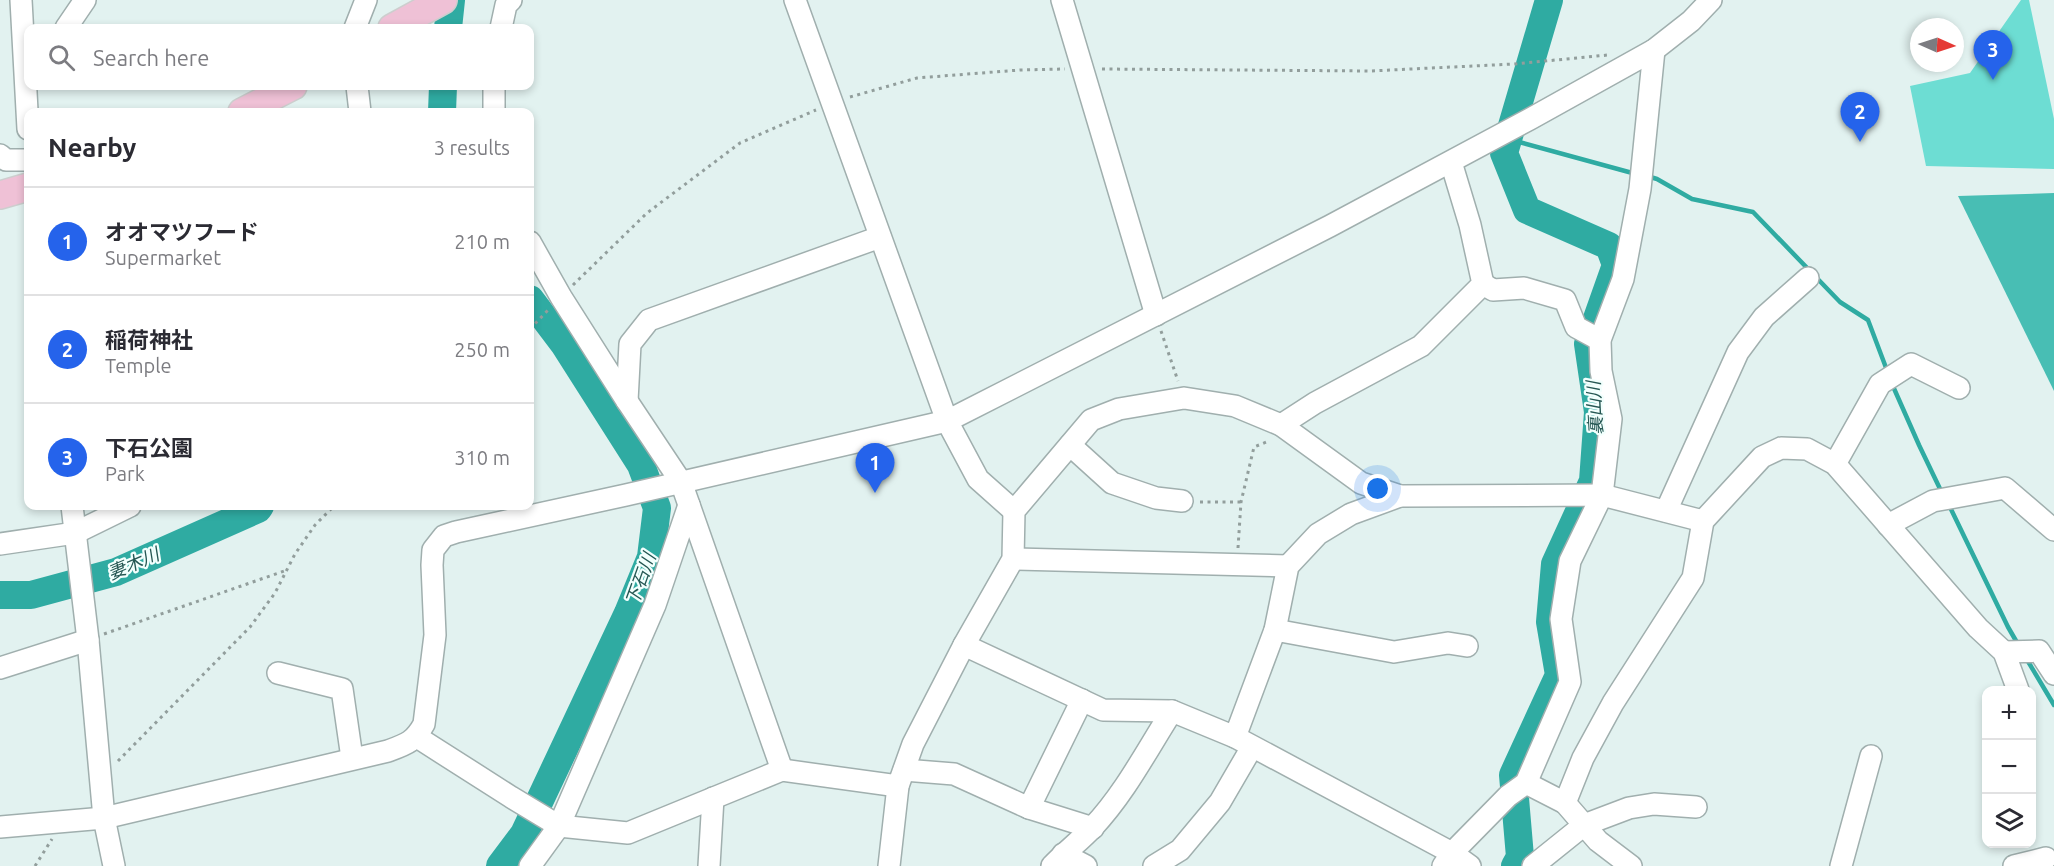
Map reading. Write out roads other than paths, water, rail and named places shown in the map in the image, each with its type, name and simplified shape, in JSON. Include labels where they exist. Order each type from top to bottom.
[{"type":"main road","points":[[399,24],[443,0]]},
{"type":"main road","points":[[250,108],[285,90]]},
{"type":"main road","points":[[0,195],[24,188]]},
{"type":"street","points":[[21,0],[24,44]]},
{"type":"street","points":[[69,24],[85,0]]},
{"type":"street","points":[[357,24],[366,0]]},
{"type":"street","points":[[502,24],[506,5],[511,0]]},
{"type":"street","points":[[795,0],[947,420],[978,479],[1014,511]]},
{"type":"street","points":[[1062,0],[1156,315]]},
{"type":"street","points":[[0,827],[104,818],[388,751],[408,743],[417,736],[424,724],[435,635],[433,550],[444,536],[947,420],[1156,315],[1494,139],[1654,50],[1691,21],[1711,0]]},
{"type":"street","points":[[1447,859],[1508,796],[1527,783],[1570,682],[1561,619],[1570,561],[1602,495],[1611,419],[1601,371],[1600,340],[1623,279],[1640,189],[1654,50]]},
{"type":"street","points":[[27,90],[28,108]]},
{"type":"street","points":[[357,90],[360,108]]},
{"type":"street","points":[[494,90],[494,108]]},
{"type":"street","points":[[0,155],[6,160],[24,160]]},
{"type":"street","points":[[1451,162],[1470,225],[1483,284],[1494,290],[1524,288],[1565,300],[1576,327],[1600,340]]},
{"type":"street","points":[[627,401],[630,344],[649,320],[880,237]]},
{"type":"street","points":[[534,249],[561,297],[681,482],[782,770]]},
{"type":"street","points":[[1666,511],[1738,352],[1764,317],[1808,278]]},
{"type":"street","points":[[1281,425],[1315,403],[1421,346],[1483,284]]},
{"type":"street","points":[[1835,464],[1880,384],[1911,364],[1959,388]]},
{"type":"street","points":[[889,866],[901,778],[913,744],[964,645],[1013,559],[1014,511],[1091,420],[1119,409],[1184,398],[1235,406],[1281,425],[1361,483],[1400,496],[1602,495],[1703,521]]},
{"type":"street","points":[[1070,445],[1112,483],[1156,498],[1182,501]]},
{"type":"street","points":[[1565,803],[1583,759],[1612,703],[1693,578],[1703,521],[1762,457],[1781,448],[1806,449],[1835,464],[1978,628],[2004,652],[2018,686]]},
{"type":"street","points":[[1888,525],[1934,501],[2005,488],[2054,530]]},
{"type":"street","points":[[1154,866],[1180,850],[1220,802],[1244,742],[1275,630],[1288,566],[1318,534],[1351,514],[1400,496]]},
{"type":"street","points":[[530,866],[559,826],[655,605],[689,505]]},
{"type":"street","points":[[72,510],[88,640],[104,818],[114,866]]},
{"type":"street","points":[[0,544],[75,533],[122,510]]},
{"type":"street","points":[[1013,559],[1288,566]]},
{"type":"street","points":[[1275,630],[1394,652],[1448,643],[1467,646]]},
{"type":"street","points":[[0,668],[88,640]]},
{"type":"street","points":[[964,645],[1103,710],[1172,711],[1244,742],[1447,859],[1470,866]]},
{"type":"street","points":[[2004,652],[2039,651],[2054,674]]},
{"type":"street","points":[[278,673],[342,689],[352,758]]},
{"type":"street","points":[[1029,808],[1082,700]]},
{"type":"street","points":[[1057,860],[1093,828],[1127,783],[1172,711]]},
{"type":"street","points":[[417,736],[559,826],[628,833],[782,770],[901,778],[954,774],[1029,808],[1093,828]]},
{"type":"street","points":[[1841,866],[1871,756]]},
{"type":"street","points":[[1527,783],[1565,803],[1598,842],[1631,866]]},
{"type":"street","points":[[710,866],[713,798]]},
{"type":"street","points":[[1533,866],[1584,825],[1629,808],[1654,804],[1696,807]]},
{"type":"street","points":[[2036,848],[2049,862]]},
{"type":"street","points":[[1057,860],[1086,866]]},
{"type":"street","points":[[2014,866],[2049,862]]},
{"type":"waterway","name":"妻木川","points":[[448,24],[451,0]]},
{"type":"waterway","name":"裏山川","points":[[1515,866],[1520,857],[1513,775],[1559,675],[1550,622],[1555,564],[1593,481],[1598,412],[1588,344],[1616,265],[1609,246],[1527,210],[1504,153],[1549,0]]},
{"type":"waterway","name":"妻木川","points":[[442,108],[443,90]]},
{"type":"waterway","points":[[1508,139],[1636,174]]},
{"type":"waterway","points":[[1647,176],[1657,179],[1692,199],[1753,212],[1840,302],[1868,320],[1888,373]]},
{"type":"waterway","name":"下石川","points":[[500,866],[524,834],[628,613],[651,557],[657,508],[641,465],[564,344],[534,304]]},
{"type":"waterway","points":[[1892,384],[1942,493]]},
{"type":"waterway","points":[[1948,503],[2019,646]]},
{"type":"waterway","name":"妻木川","points":[[0,595],[31,595],[116,572],[256,510]]},
{"type":"waterway","points":[[2026,658],[2054,705]]},
{"type":"place","name":"下石公園","points":[[1993,80]]},
{"type":"place","name":"稲荷神社","points":[[1860,142]]},
{"type":"place","name":"オオマツフード","points":[[875,493]]}]
